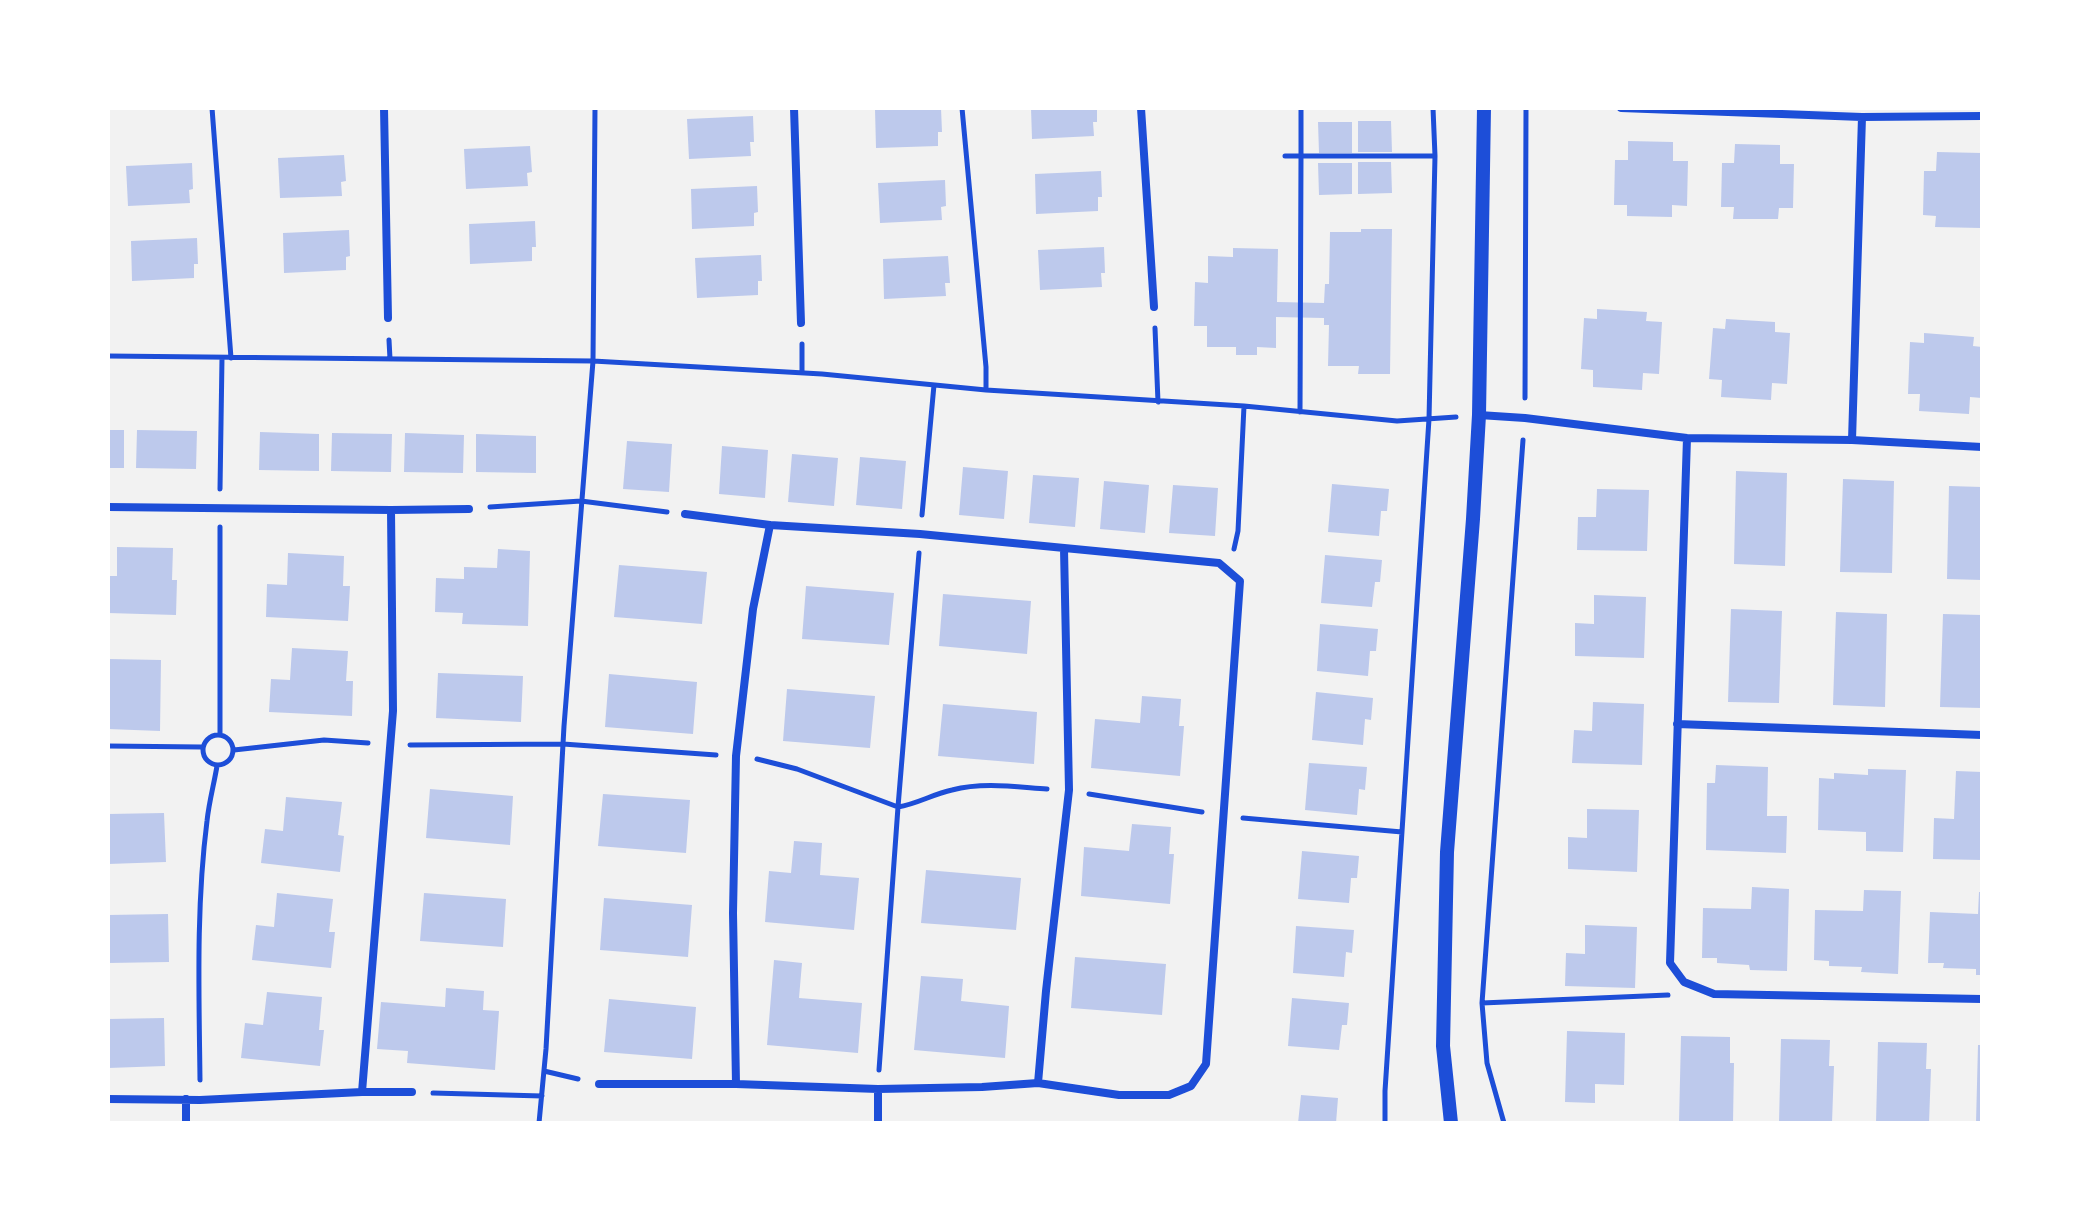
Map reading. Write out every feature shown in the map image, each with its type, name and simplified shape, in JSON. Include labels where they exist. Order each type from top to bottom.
[{"type":"street","points":[[384,108],[388,318]]},
{"type":"street","points":[[794,108],[801,323]]},
{"type":"street","points":[[1141,108],[1154,307]]},
{"type":"street","points":[[1451,1123],[1443,1046],[1447,852],[1479,415],[1484,108]]},
{"type":"street","points":[[1621,108],[1862,117],[1968,112],[1982,116]]},
{"type":"street","points":[[1852,440],[1862,117]]},
{"type":"street","points":[[1479,415],[1687,438],[1852,440],[1982,447]]},
{"type":"street","points":[[1687,438],[1670,963],[1684,982],[1714,994],[1982,999]]},
{"type":"street","points":[[108,507],[469,509]]},
{"type":"street","points":[[362,1092],[393,711],[391,510]]},
{"type":"street","points":[[599,1084],[736,1084],[878,1089],[1038,1083],[1119,1095],[1169,1095],[1191,1086],[1206,1064],[1240,581],[1219,563],[920,534],[770,525],[685,514]]},
{"type":"street","points":[[736,1084],[733,913],[736,756],[753,609],[770,525]]},
{"type":"street","points":[[1038,1083],[1069,790],[1064,549]]},
{"type":"street","points":[[1677,724],[1982,735]]},
{"type":"street","points":[[878,1089],[878,1123]]},
{"type":"street","points":[[108,1099],[200,1100],[412,1092]]},
{"type":"street","points":[[186,1099],[186,1123]]},
{"type":"path","points":[[212,108],[231,358]]},
{"type":"path","points":[[539,1123],[563,744],[593,361],[595,108]]},
{"type":"path","points":[[962,108],[986,390]]},
{"type":"path","points":[[1300,412],[1301,108]]},
{"type":"path","points":[[1385,1123],[1429,419],[1435,156],[1433,108]]},
{"type":"path","points":[[1504,1123],[1487,1063],[1482,1003],[1525,418],[1526,108]]},
{"type":"path","points":[[1285,156],[1435,156]]},
{"type":"path","points":[[1154,307],[1158,402]]},
{"type":"path","points":[[801,323],[802,373]]},
{"type":"path","points":[[108,356],[593,361],[802,373],[986,390],[1244,406],[1397,421],[1479,415]]},
{"type":"path","points":[[220,734],[222,358]]},
{"type":"path","points":[[878,1089],[898,807],[934,385]]},
{"type":"path","points":[[1228,572],[1238,531],[1244,406]]},
{"type":"path","points":[[469,509],[581,501],[685,514]]},
{"type":"path","points":[[220,734],[230,740],[234,750],[229,762],[217,766],[205,760],[201,747],[208,737],[220,734]]},
{"type":"path","points":[[234,750],[324,740],[390,745],[563,744],[736,756],[797,769],[898,807],[913,805],[950,790],[979,785],[1069,790]]},
{"type":"path","points":[[108,746],[201,747]]},
{"type":"path","points":[[200,1100],[198,956],[207,819],[217,766]]},
{"type":"path","points":[[1482,1003],[1714,994]]},
{"type":"path","points":[[544,1071],[599,1084]]},
{"type":"path","points":[[412,1092],[542,1096]]},
{"type":"building","points":[[941,108],[942,132],[938,132],[938,146],[876,148],[875,109]]},
{"type":"building","points":[[1031,108],[1097,108],[1097,122],[1093,122],[1094,136],[1032,139]]},
{"type":"building","points":[[753,116],[751,156],[689,159],[687,119]]},
{"type":"building","points":[[1358,121],[1391,121],[1392,152],[1358,152]]},
{"type":"building","points":[[1318,122],[1352,122],[1352,153],[1319,153]]},
{"type":"building","points":[[1628,141],[1673,142],[1673,161],[1688,161],[1687,206],[1672,205],[1672,217],[1627,216],[1627,205],[1614,205],[1615,160],[1628,160]]},
{"type":"building","points":[[1735,144],[1780,145],[1780,164],[1794,164],[1793,208],[1779,208],[1778,219],[1733,219],[1734,207],[1721,207],[1722,163],[1734,163]]},
{"type":"building","points":[[530,146],[532,172],[527,173],[528,186],[466,189],[464,149]]},
{"type":"building","points":[[1937,152],[1982,153],[1981,228],[1935,227],[1936,216],[1923,215],[1924,171],[1936,171]]},
{"type":"building","points":[[344,155],[346,181],[341,182],[342,196],[280,198],[278,158]]},
{"type":"building","points":[[1358,162],[1391,162],[1392,193],[1358,194]]},
{"type":"building","points":[[192,163],[190,203],[128,206],[126,166]]},
{"type":"building","points":[[1318,163],[1352,163],[1352,194],[1319,195]]},
{"type":"building","points":[[1101,171],[1102,197],[1098,197],[1098,211],[1036,214],[1035,174]]},
{"type":"building","points":[[945,180],[946,206],[941,207],[942,220],[880,223],[878,183]]},
{"type":"building","points":[[757,186],[758,212],[754,213],[754,226],[692,229],[691,189]]},
{"type":"building","points":[[535,221],[536,247],[532,247],[532,261],[470,264],[469,224]]},
{"type":"building","points":[[1361,229],[1392,229],[1390,374],[1358,374],[1359,366],[1328,366],[1329,325],[1324,325],[1324,318],[1276,317],[1276,348],[1257,347],[1257,355],[1236,355],[1236,347],[1207,347],[1207,326],[1194,326],[1195,282],[1208,283],[1208,256],[1233,257],[1233,248],[1278,249],[1277,302],[1324,303],[1325,284],[1329,284],[1330,232],[1361,232]]},
{"type":"building","points":[[349,230],[350,256],[346,257],[346,270],[284,273],[283,233]]},
{"type":"building","points":[[197,238],[198,264],[194,264],[194,278],[132,281],[131,241]]},
{"type":"building","points":[[1104,247],[1102,287],[1040,290],[1038,250]]},
{"type":"building","points":[[761,255],[762,281],[758,281],[758,295],[697,298],[695,258]]},
{"type":"building","points":[[948,256],[950,283],[945,283],[946,296],[884,299],[883,259]]},
{"type":"building","points":[[1597,309],[1647,312],[1646,321],[1662,322],[1659,374],[1643,373],[1642,390],[1593,387],[1593,370],[1581,369],[1584,318],[1597,319]]},
{"type":"building","points":[[1726,319],[1775,322],[1775,332],[1790,333],[1787,384],[1772,383],[1771,400],[1721,397],[1722,380],[1709,379],[1713,328],[1725,329]]},
{"type":"building","points":[[1924,333],[1974,337],[1973,346],[1982,347],[1982,398],[1970,397],[1969,414],[1919,411],[1920,394],[1908,394],[1910,342],[1924,343]]},
{"type":"building","points":[[108,430],[124,430],[124,468],[108,468]]},
{"type":"building","points":[[137,430],[197,431],[196,469],[136,468]]},
{"type":"building","points":[[260,432],[319,434],[319,471],[259,470]]},
{"type":"building","points":[[332,433],[392,434],[391,472],[331,471]]},
{"type":"building","points":[[405,433],[464,435],[463,473],[404,472]]},
{"type":"building","points":[[476,434],[536,436],[536,473],[476,472]]},
{"type":"building","points":[[627,441],[672,444],[669,492],[623,489]]},
{"type":"building","points":[[722,446],[768,450],[765,498],[719,494]]},
{"type":"building","points":[[792,454],[838,458],[834,506],[788,502]]},
{"type":"building","points":[[860,457],[906,461],[902,509],[856,505]]},
{"type":"building","points":[[963,467],[1008,471],[1004,519],[959,515]]},
{"type":"building","points":[[1736,471],[1787,473],[1785,566],[1734,564]]},
{"type":"building","points":[[1033,475],[1079,478],[1075,527],[1029,523]]},
{"type":"building","points":[[1843,479],[1894,481],[1892,573],[1840,572]]},
{"type":"building","points":[[1104,481],[1149,485],[1145,533],[1100,529]]},
{"type":"building","points":[[1332,484],[1389,489],[1387,511],[1381,511],[1379,536],[1328,532]]},
{"type":"building","points":[[1173,485],[1218,488],[1215,536],[1169,533]]},
{"type":"building","points":[[1949,486],[1982,487],[1982,580],[1947,579]]},
{"type":"building","points":[[1597,489],[1649,490],[1647,551],[1577,550],[1578,517],[1596,517]]},
{"type":"building","points":[[117,547],[173,548],[172,580],[177,580],[176,615],[108,613],[108,576],[117,576]]},
{"type":"building","points":[[498,549],[530,551],[528,626],[462,624],[463,613],[435,612],[436,578],[464,579],[464,567],[497,568]]},
{"type":"building","points":[[288,553],[344,556],[343,586],[350,586],[348,621],[266,617],[267,584],[287,585]]},
{"type":"building","points":[[1325,555],[1382,560],[1380,582],[1375,582],[1372,607],[1321,603]]},
{"type":"building","points":[[619,565],[707,572],[702,624],[614,617]]},
{"type":"building","points":[[806,586],[894,593],[889,645],[802,639]]},
{"type":"building","points":[[943,594],[1031,601],[1027,654],[939,646]]},
{"type":"building","points":[[1594,595],[1646,597],[1644,658],[1575,656],[1575,623],[1594,624]]},
{"type":"building","points":[[1731,609],[1782,611],[1779,703],[1728,702]]},
{"type":"building","points":[[1836,612],[1887,614],[1885,707],[1833,705]]},
{"type":"building","points":[[1943,614],[1982,615],[1982,708],[1940,707]]},
{"type":"building","points":[[1320,624],[1378,629],[1376,651],[1370,651],[1368,676],[1317,671]]},
{"type":"building","points":[[292,648],[348,651],[346,681],[353,681],[352,716],[269,712],[271,679],[290,680]]},
{"type":"building","points":[[108,659],[161,660],[160,731],[108,729]]},
{"type":"building","points":[[438,673],[523,676],[521,722],[436,718]]},
{"type":"building","points":[[609,674],[697,682],[693,734],[605,727]]},
{"type":"building","points":[[787,689],[875,696],[870,748],[783,741]]},
{"type":"building","points":[[1316,692],[1373,698],[1371,720],[1365,719],[1363,745],[1312,740]]},
{"type":"building","points":[[1142,696],[1181,699],[1179,726],[1184,726],[1180,776],[1091,768],[1095,719],[1140,723]]},
{"type":"building","points":[[1593,702],[1644,704],[1642,765],[1572,763],[1574,730],[1592,731]]},
{"type":"building","points":[[943,704],[1037,712],[1034,764],[938,756]]},
{"type":"building","points":[[1309,763],[1367,767],[1365,790],[1359,789],[1357,815],[1305,810]]},
{"type":"building","points":[[1716,765],[1768,767],[1767,816],[1787,816],[1786,853],[1706,850],[1707,783],[1715,783]]},
{"type":"building","points":[[1868,769],[1906,770],[1903,852],[1866,851],[1866,832],[1818,830],[1819,778],[1834,779],[1834,773],[1868,775]]},
{"type":"building","points":[[1956,771],[1982,772],[1982,860],[1933,859],[1934,818],[1954,819]]},
{"type":"building","points":[[430,789],[513,796],[510,845],[426,838]]},
{"type":"building","points":[[603,794],[690,800],[686,853],[598,846]]},
{"type":"building","points":[[286,797],[342,802],[338,835],[344,836],[340,872],[261,863],[265,829],[283,831]]},
{"type":"building","points":[[1587,809],[1639,810],[1637,872],[1568,869],[1568,837],[1587,838]]},
{"type":"building","points":[[164,813],[166,862],[108,864],[108,814]]},
{"type":"building","points":[[1132,824],[1171,827],[1169,854],[1174,854],[1170,904],[1081,896],[1084,847],[1129,851]]},
{"type":"building","points":[[794,841],[822,843],[820,875],[859,878],[854,930],[765,922],[769,871],[791,873]]},
{"type":"building","points":[[1302,851],[1359,856],[1357,878],[1351,878],[1349,903],[1298,899]]},
{"type":"building","points":[[926,870],[1021,878],[1016,930],[921,923]]},
{"type":"building","points":[[1752,887],[1789,889],[1787,971],[1750,970],[1749,965],[1717,963],[1717,958],[1702,958],[1703,908],[1751,909]]},
{"type":"building","points":[[1864,890],[1901,891],[1898,974],[1861,972],[1862,967],[1829,966],[1829,961],[1814,960],[1815,910],[1863,911]]},
{"type":"building","points":[[1979,892],[1982,892],[1982,975],[1976,975],[1976,969],[1943,968],[1944,963],[1928,963],[1930,912],[1978,914]]},
{"type":"building","points":[[277,893],[333,899],[329,932],[335,932],[331,968],[252,960],[256,925],[274,927]]},
{"type":"building","points":[[424,893],[506,899],[503,947],[420,941]]},
{"type":"building","points":[[604,898],[692,905],[688,957],[600,950]]},
{"type":"building","points":[[168,914],[169,962],[108,963],[108,915]]},
{"type":"building","points":[[1585,925],[1637,927],[1635,988],[1565,986],[1566,953],[1585,954]]},
{"type":"building","points":[[1296,926],[1354,930],[1352,953],[1346,952],[1344,977],[1293,973]]},
{"type":"building","points":[[1075,957],[1166,964],[1162,1015],[1071,1008]]},
{"type":"building","points":[[774,960],[802,963],[799,998],[862,1003],[858,1053],[767,1045]]},
{"type":"building","points":[[921,976],[963,979],[961,1001],[1009,1006],[1005,1058],[914,1050]]},
{"type":"building","points":[[446,988],[484,991],[483,1010],[499,1011],[495,1070],[407,1063],[408,1051],[377,1049],[381,1002],[445,1007]]},
{"type":"building","points":[[267,992],[322,997],[319,1030],[324,1030],[320,1066],[241,1058],[245,1023],[263,1025]]},
{"type":"building","points":[[1292,998],[1349,1003],[1347,1025],[1342,1025],[1339,1050],[1288,1046]]},
{"type":"building","points":[[609,999],[696,1007],[692,1059],[604,1052]]},
{"type":"building","points":[[164,1018],[165,1066],[108,1068],[108,1019]]},
{"type":"building","points":[[1567,1031],[1625,1033],[1624,1085],[1595,1084],[1595,1103],[1565,1102]]},
{"type":"building","points":[[1681,1036],[1730,1037],[1730,1063],[1734,1063],[1733,1123],[1679,1123]]},
{"type":"building","points":[[1781,1039],[1830,1040],[1829,1066],[1834,1066],[1832,1123],[1779,1123]]},
{"type":"building","points":[[1878,1042],[1927,1043],[1926,1069],[1931,1069],[1929,1123],[1876,1123]]},
{"type":"building","points":[[1978,1045],[1982,1045],[1982,1123],[1976,1123]]},
{"type":"building","points":[[1301,1095],[1338,1098],[1336,1123],[1298,1123]]}]
